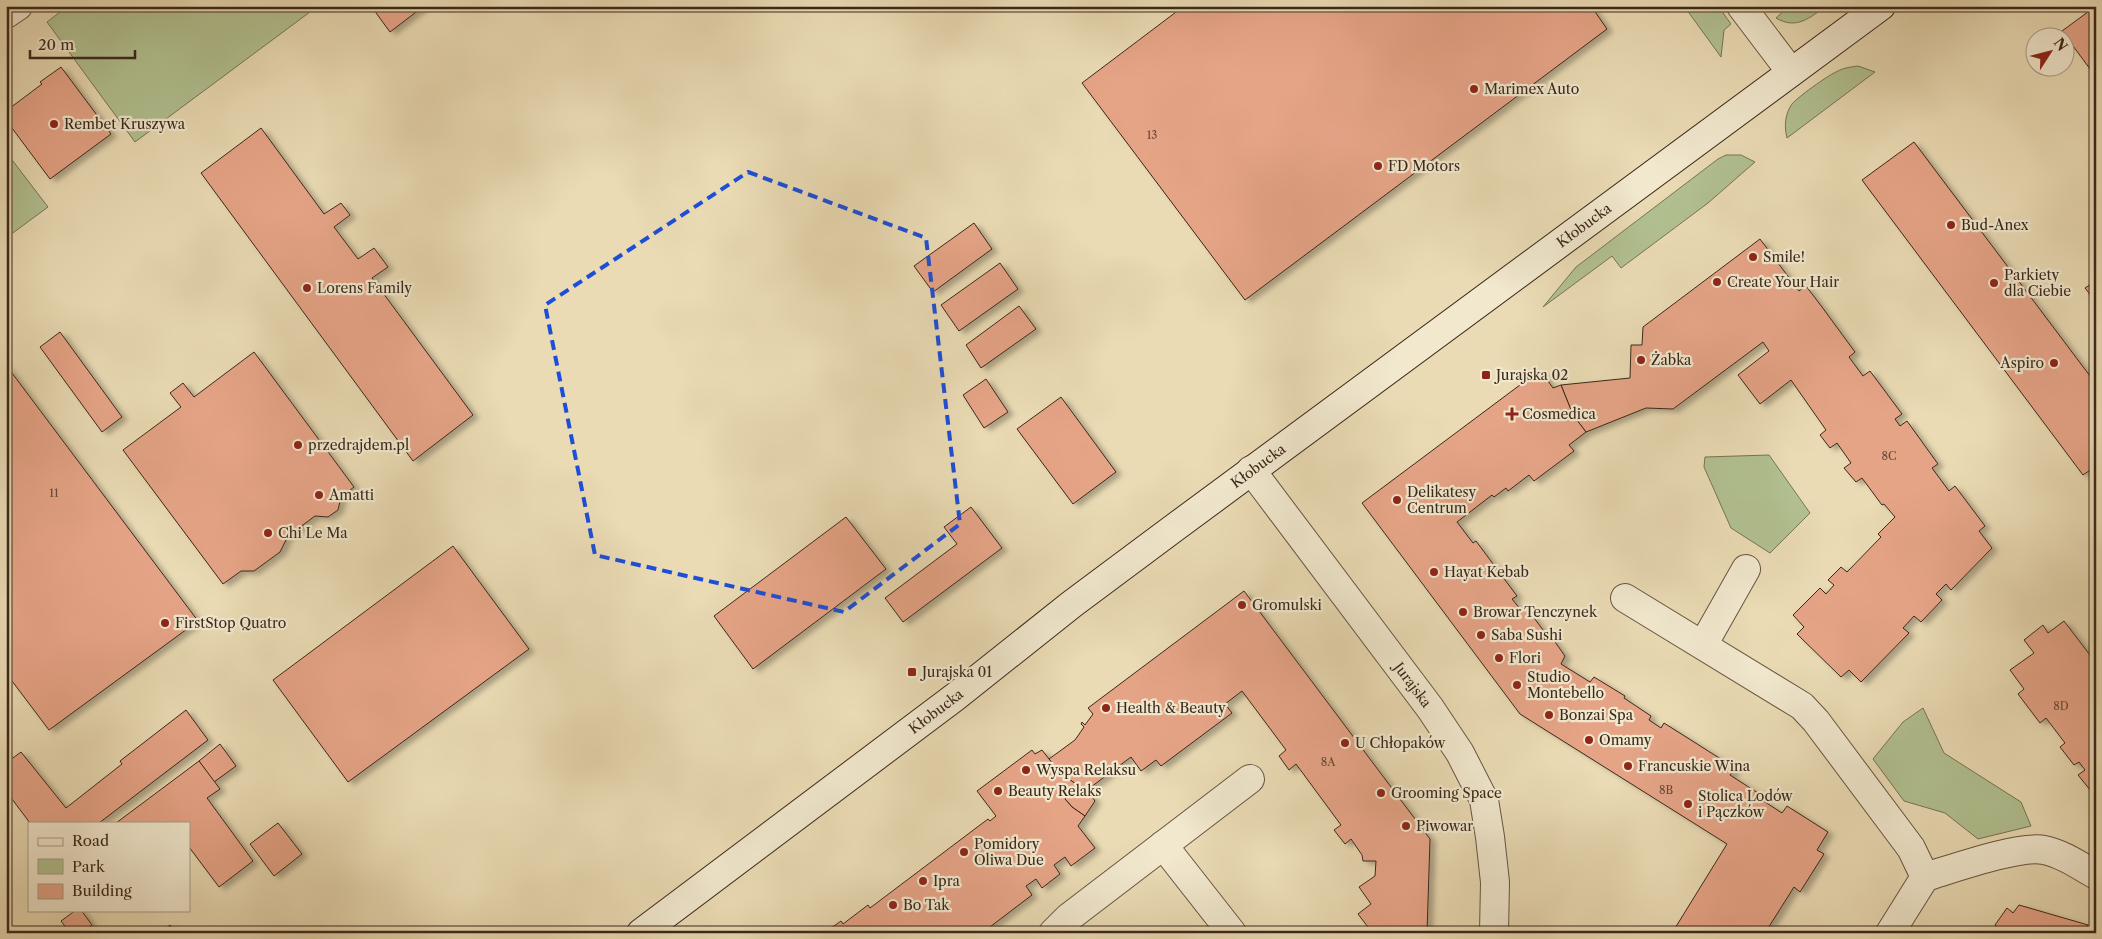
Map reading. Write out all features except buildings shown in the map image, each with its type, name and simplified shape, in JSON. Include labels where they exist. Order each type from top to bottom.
[{"type":"street","points":[[6,14],[18,6]]},
{"type":"street","points":[[1741,6],[1791,72]]},
{"type":"street","name":"Kłobucka","points":[[643,932],[947,703],[1072,604],[1251,470],[1881,6]]},
{"type":"street","name":"Jurajska","points":[[1251,470],[1430,708],[1460,753],[1484,800],[1495,882],[1494,933]]},
{"type":"street","points":[[1702,645],[1746,570]]},
{"type":"street","points":[[1625,598],[1802,706],[1816,721],[1911,848],[1925,876]]},
{"type":"street","points":[[1053,933],[1068,918],[1250,779]]},
{"type":"street","points":[[1163,845],[1232,933]]},
{"type":"street","points":[[1890,933],[1925,876],[2023,850],[2044,850],[2062,856],[2096,875]]},
{"type":"highlighted area","points":[[748,172],[926,238],[960,524],[844,612],[595,555],[545,305]]},
{"type":"green space","points":[[68,6],[318,6],[135,142],[47,22]]},
{"type":"green space","points":[[1684,6],[1718,6],[1731,24],[1724,30],[1721,57]]},
{"type":"green space","points":[[1789,6],[1826,6],[1808,18],[1796,23],[1776,18]]},
{"type":"green space","points":[[1858,66],[1875,72],[1787,138],[1786,120],[1792,104],[1832,74]]},
{"type":"green space","points":[[6,152],[48,207],[6,238]]},
{"type":"green space","points":[[1726,155],[1741,155],[1755,162],[1708,203],[1621,268],[1612,256],[1543,307],[1576,267],[1718,159]]},
{"type":"green space","points":[[1769,455],[1810,513],[1770,553],[1731,528],[1704,467],[1705,457]]},
{"type":"green space","points":[[1923,708],[1944,753],[2021,802],[2031,826],[1978,839],[1945,813],[1904,801],[1873,759],[1903,722]]},
{"type":"place","name":"Marimex Auto","points":[[1474,89]]},
{"type":"place","name":"Rembet Kruszywa","points":[[54,124]]},
{"type":"place","name":"FD Motors","points":[[1378,166]]},
{"type":"place","name":"Bud-Anex","points":[[1951,225]]},
{"type":"place","name":"Smile!","points":[[1753,257]]},
{"type":"place","name":"Create Your Hair","points":[[1717,282]]},
{"type":"place","name":"Parkiety dla Ciebie","points":[[1994,283]]},
{"type":"place","name":"Lorens Family","points":[[307,288]]},
{"type":"place","name":"Żabka","points":[[1641,360]]},
{"type":"place","name":"Aspiro","points":[[2054,363]]},
{"type":"place","name":"Jurajska 02","points":[[1486,375]]},
{"type":"place","name":"Cosmedica","points":[[1512,414]]},
{"type":"place","name":"przedrajdem.pl","points":[[298,445]]},
{"type":"place","name":"Amatti","points":[[319,495]]},
{"type":"place","name":"Delikatesy Centrum","points":[[1397,500]]},
{"type":"place","name":"Chi Le Ma","points":[[268,533]]},
{"type":"place","name":"Hayat Kebab","points":[[1434,572]]},
{"type":"place","name":"Gromulski","points":[[1242,605]]},
{"type":"place","name":"Browar Tenczynek","points":[[1463,612]]},
{"type":"place","name":"FirstStop Quatro","points":[[165,623]]},
{"type":"place","name":"Saba Sushi","points":[[1481,635]]},
{"type":"place","name":"Flori","points":[[1499,658]]},
{"type":"place","name":"Jurajska 01","points":[[912,672]]},
{"type":"place","name":"Studio Montebello","points":[[1517,685]]},
{"type":"place","name":"Health & Beauty","points":[[1106,708]]},
{"type":"place","name":"Bonzai Spa","points":[[1549,715]]},
{"type":"place","name":"Omamy","points":[[1589,740]]},
{"type":"place","name":"U Chłopaków","points":[[1345,743]]},
{"type":"place","name":"Francuskie Wina","points":[[1628,766]]},
{"type":"place","name":"Wyspa Relaksu","points":[[1026,770]]},
{"type":"place","name":"Beauty Relaks","points":[[998,791]]},
{"type":"place","name":"Grooming Space","points":[[1381,793]]},
{"type":"place","name":"Stolica Lodów i Pączków","points":[[1688,804]]},
{"type":"place","name":"Piwowar","points":[[1406,826]]},
{"type":"place","name":"Pomidory Oliwa Due","points":[[964,852]]},
{"type":"place","name":"Ipra","points":[[923,881]]},
{"type":"place","name":"Bo Tak","points":[[893,905]]}]
